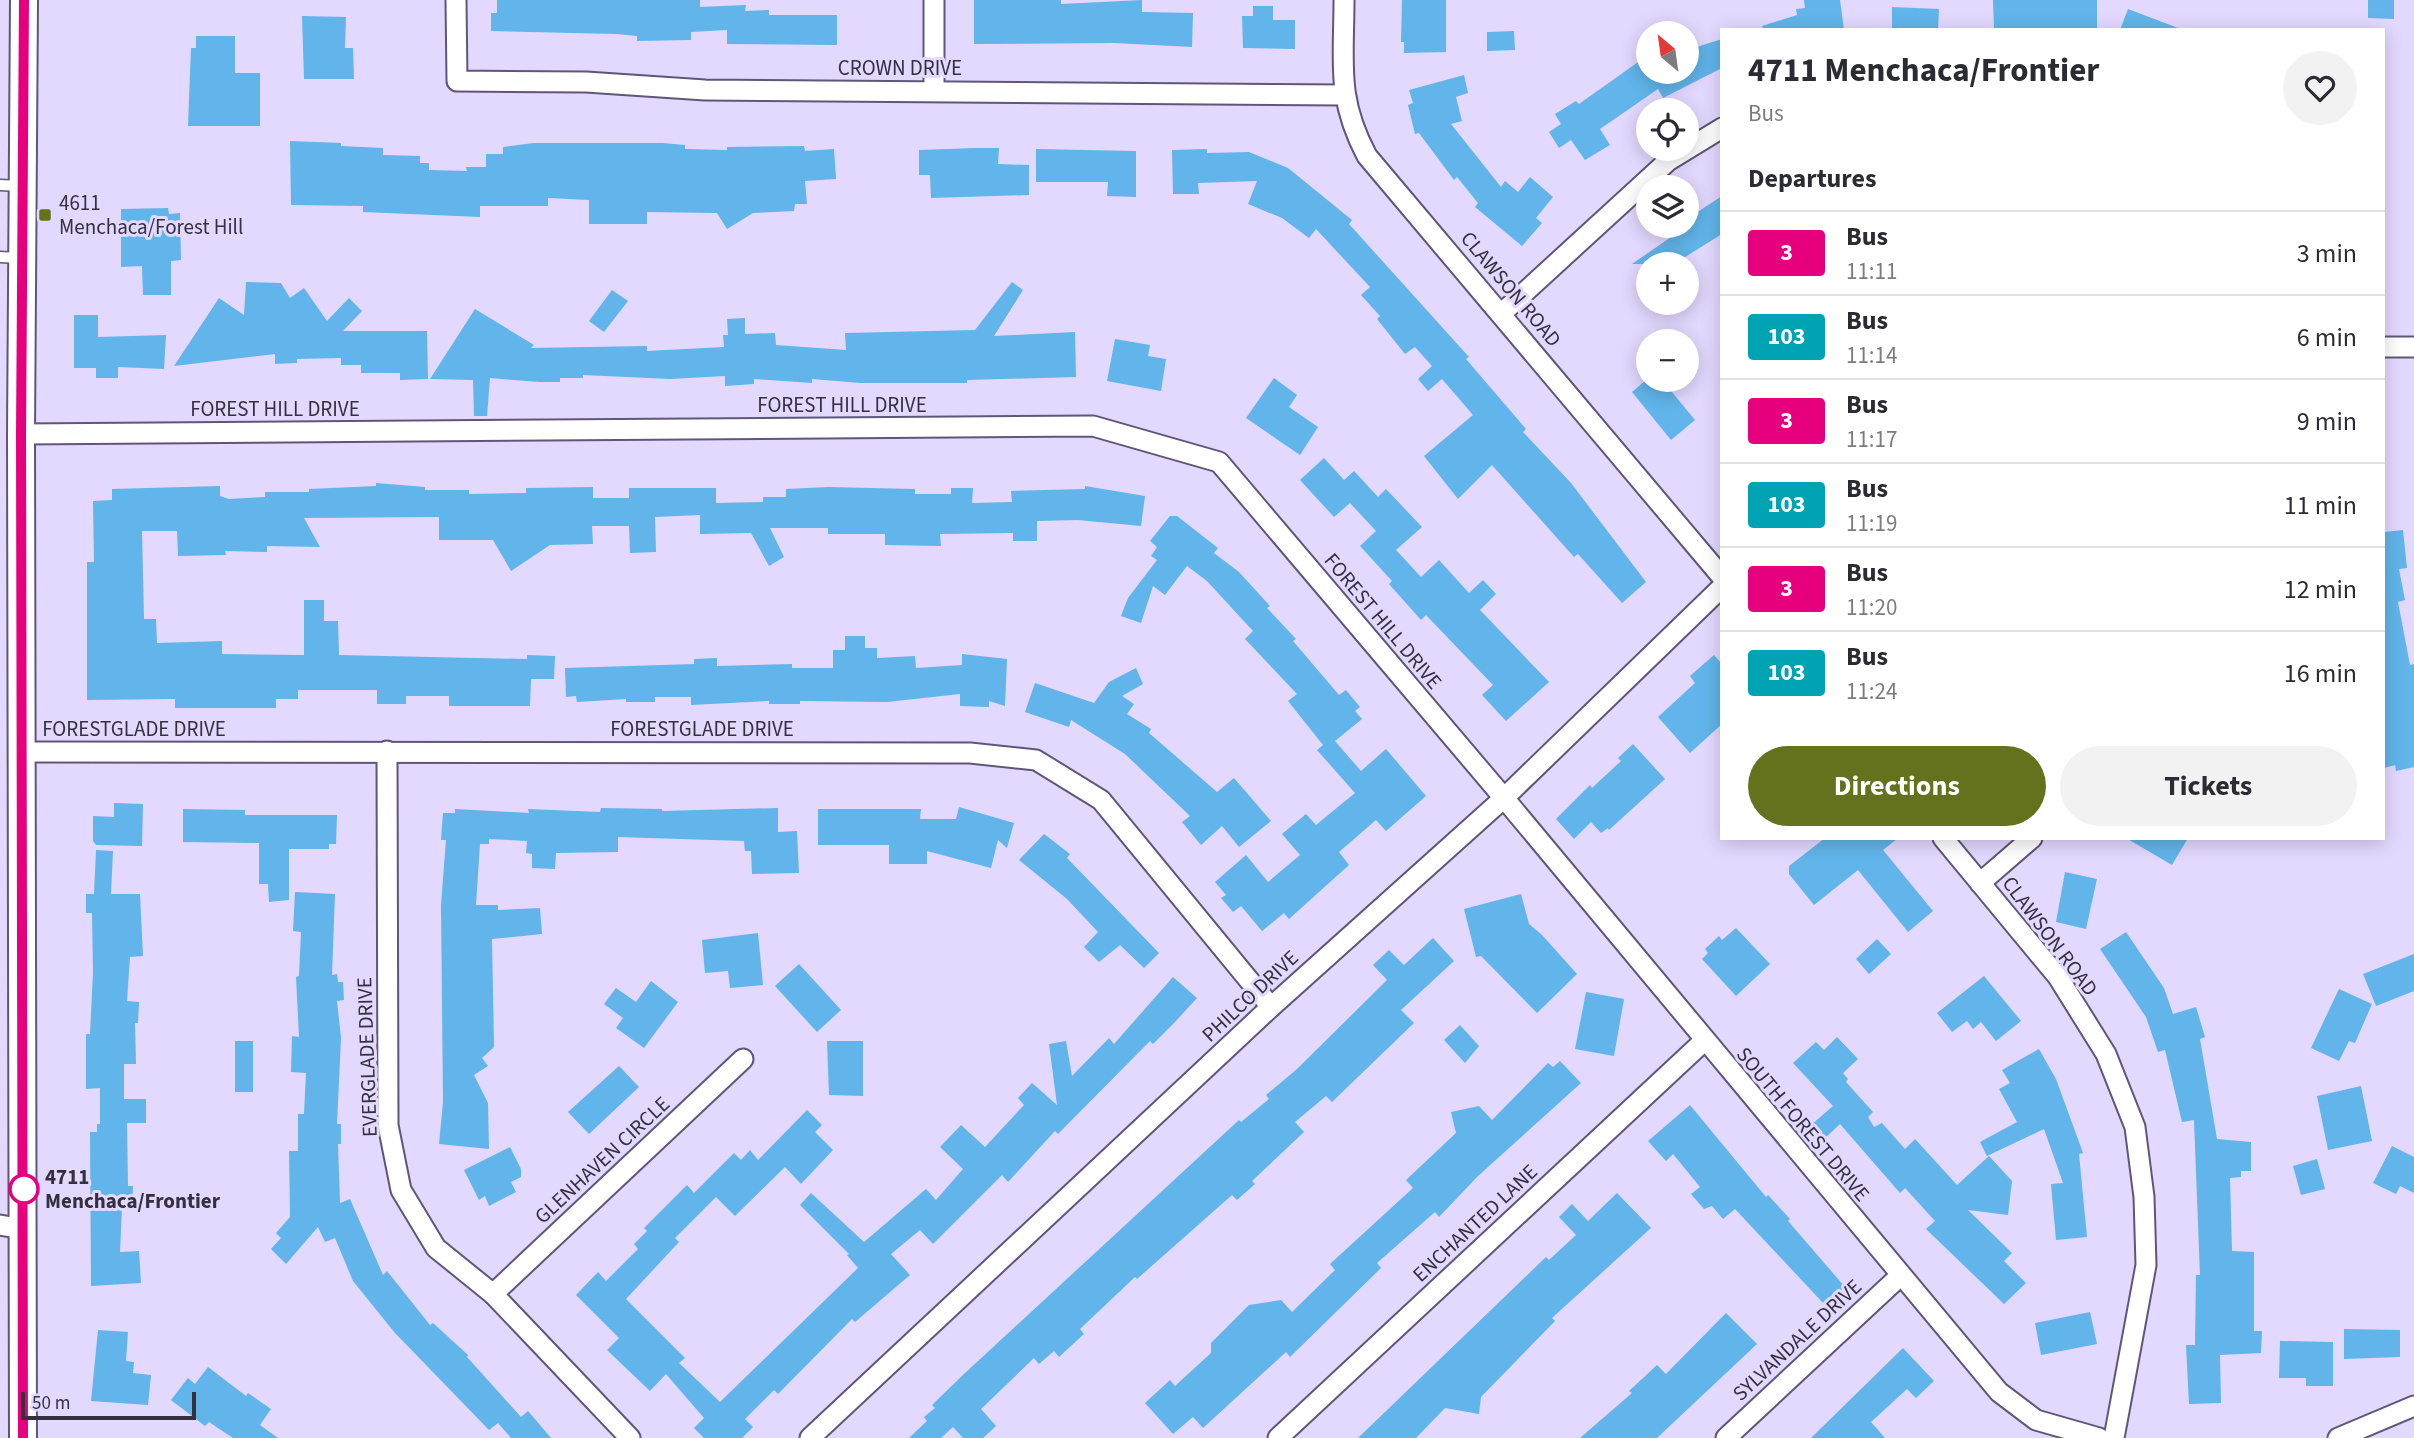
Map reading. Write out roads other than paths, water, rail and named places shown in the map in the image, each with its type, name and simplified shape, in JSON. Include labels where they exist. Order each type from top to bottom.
[{"type":"main road","points":[[23,1438],[12,1227],[23,752],[21,434],[11,258],[12,186],[24,0]]},
{"type":"street","name":"CROWN DRIVE","points":[[456,0],[457,81],[586,82],[705,90],[1343,95]]},
{"type":"street","points":[[934,0],[934,90]]},
{"type":"street","name":"CLAWSON ROAD","points":[[1344,0],[1343,95],[1351,126],[1367,156],[1720,575]]},
{"type":"street","points":[[1502,313],[1668,161],[1720,129]]},
{"type":"street","points":[[2385,347],[2414,347]]},
{"type":"street","name":"FOREST HILL DRIVE","points":[[21,434],[1093,426],[1219,462],[1504,798]]},
{"type":"street","name":"PHILCO DRIVE","points":[[810,1438],[1270,1007],[1504,798],[1720,589]]},
{"type":"street","name":"EVERGLADE DRIVE","points":[[387,751],[388,1125],[401,1190],[436,1248],[493,1294],[630,1438]]},
{"type":"street","name":"FORESTGLADE DRIVE","points":[[23,752],[970,753],[1036,760],[1101,800],[1270,1007]]},
{"type":"street","name":"SOUTH FOREST DRIVE","points":[[1504,798],[1998,1392],[2036,1420],[2099,1438]]},
{"type":"street","name":"CLAWSON ROAD","points":[[1945,840],[2058,977],[2106,1054],[2135,1127],[2144,1197],[2146,1265],[2114,1438]]},
{"type":"street","points":[[1980,883],[2030,840]]},
{"type":"street","name":"ENCHANTED LANE","points":[[1278,1438],[1704,1041]]},
{"type":"street","name":"GLENHAVEN CIRCLE","points":[[493,1294],[743,1059]]},
{"type":"street","name":"SYLVANDALE DRIVE","points":[[1726,1438],[1900,1276]]},
{"type":"street","points":[[2338,1438],[2414,1406]]},
{"type":"place","name":"4611 Menchaca/Forest Hill","points":[[45,215]]},
{"type":"place","name":"4711 Menchaca/Frontier","points":[[24,1189]]}]
